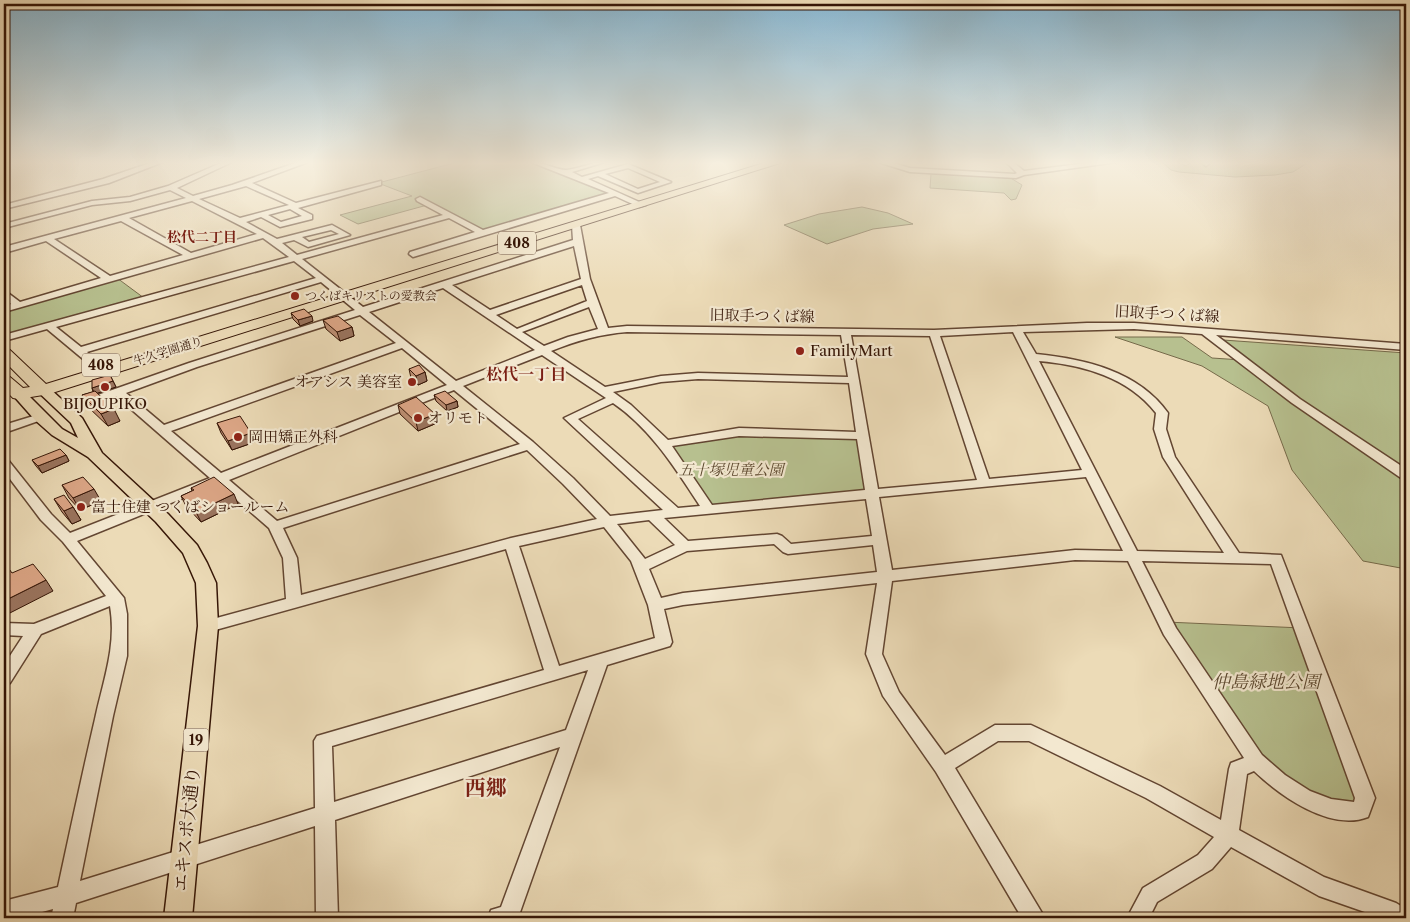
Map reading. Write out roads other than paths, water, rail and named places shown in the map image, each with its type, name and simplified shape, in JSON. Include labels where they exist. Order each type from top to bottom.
[{"type":"highway","name":"牛久学園通り","points":[[19,394],[632,205]]},
{"type":"highway","name":"牛久学園通り","points":[[342,294],[576,225],[633,205]]},
{"type":"highway","points":[[4,353],[40,387]]},
{"type":"highway","points":[[4,380],[19,394]]},
{"type":"main road","name":"エキスポ大通り","points":[[40,387],[77,421],[94,454]]},
{"type":"main road","name":"エキスポ大通り","points":[[19,394],[57,432],[94,454],[190,549],[206,582],[208,626],[178,918]]},
{"type":"street","points":[[4,226],[84,205]]},
{"type":"street","points":[[4,250],[168,205]]},
{"type":"street","points":[[207,205],[276,242],[529,444],[568,481],[606,521],[638,559],[656,606],[664,642],[323,741],[327,918]]},
{"type":"street","points":[[239,221],[298,205]]},
{"type":"street","points":[[432,205],[482,233]]},
{"type":"street","points":[[413,254],[577,205]]},
{"type":"street","points":[[262,215],[280,225],[310,217],[294,206]]},
{"type":"street","points":[[4,338],[451,215]]},
{"type":"street","points":[[122,218],[190,256]]},
{"type":"street","points":[[576,225],[584,281],[604,331]]},
{"type":"street","points":[[276,242],[332,227],[346,235],[308,246],[296,237]]},
{"type":"street","points":[[4,309],[264,235]]},
{"type":"street","points":[[47,238],[108,279]]},
{"type":"street","points":[[79,405],[577,242]]},
{"type":"street","points":[[80,351],[323,279]]},
{"type":"street","points":[[489,314],[584,281]]},
{"type":"street","points":[[444,284],[609,395],[665,444],[709,510]]},
{"type":"street","points":[[4,293],[18,305]]},
{"type":"street","points":[[522,328],[592,303]]},
{"type":"street","points":[[49,326],[93,362]]},
{"type":"street","name":"旧取手つくば線","points":[[68,539],[572,339],[604,331],[627,329],[934,333],[1134,326],[1406,347]]},
{"type":"street","points":[[656,606],[683,599],[1075,555],[1131,555],[1276,559],[1365,798],[1361,811],[1343,812],[1299,797],[1274,779],[1256,761],[1170,631],[1131,555],[1032,357],[1017,330]]},
{"type":"street","points":[[1204,331],[1280,391],[1406,475]]},
{"type":"street","points":[[846,333],[885,575],[874,654],[892,696],[943,766],[1029,914],[1034,918]]},
{"type":"street","points":[[934,333],[984,483]]},
{"type":"street","points":[[163,430],[404,344]]},
{"type":"street","points":[[1032,357],[1080,364],[1103,371],[1124,380],[1147,395],[1162,413],[1160,429],[1169,457],[1235,558]]},
{"type":"street","points":[[675,513],[570,418],[609,395],[661,379],[698,376],[853,380]]},
{"type":"street","points":[[118,392],[276,526],[290,558],[294,601]]},
{"type":"street","points":[[4,429],[40,417]]},
{"type":"street","points":[[665,444],[700,436],[739,432],[862,436]]},
{"type":"street","points":[[276,526],[529,444]]},
{"type":"street","points":[[4,462],[46,517],[68,539],[116,598],[119,614],[119,656],[104,716],[62,918]]},
{"type":"street","points":[[208,626],[511,543],[606,521],[1090,473]]},
{"type":"street","points":[[652,515],[685,546]]},
{"type":"street","points":[[641,567],[685,546],[776,538],[788,549],[879,540]]},
{"type":"street","points":[[511,543],[553,674]]},
{"type":"street","points":[[4,629],[35,630],[116,598]]},
{"type":"street","points":[[4,678],[35,630]]},
{"type":"street","points":[[499,918],[509,915],[600,661]]},
{"type":"street","points":[[943,766],[995,733],[1031,733],[1153,792],[1318,886],[1389,910],[1401,918]]},
{"type":"street","points":[[4,912],[68,895],[572,736]]},
{"type":"street","points":[[1138,918],[1150,896],[1205,862],[1228,836],[1238,769],[1256,761]]},
{"type":"place","name":"つくばキリストの愛教会","points":[[295,296]]},
{"type":"place","name":"FamilyMart","points":[[800,351]]},
{"type":"place","name":"オアシス 美容室","points":[[412,382]]},
{"type":"place","name":"BIJOUPIKO","points":[[105,387]]},
{"type":"place","name":"オリモト","points":[[418,418]]},
{"type":"place","name":"岡田矯正外科","points":[[238,437]]},
{"type":"place","name":"富士住建 つくばショールーム","points":[[81,507]]},
{"type":"district","name":"松代二丁目","points":[[202,237]]},
{"type":"district","name":"松代一丁目","points":[[526,374]]},
{"type":"district","name":"西郷","points":[[486,788]]},
{"type":"park label","name":"五十塚児童公園","points":[[731,470]]},
{"type":"park label","name":"仲島緑地公園","points":[[1266,682]]}]
